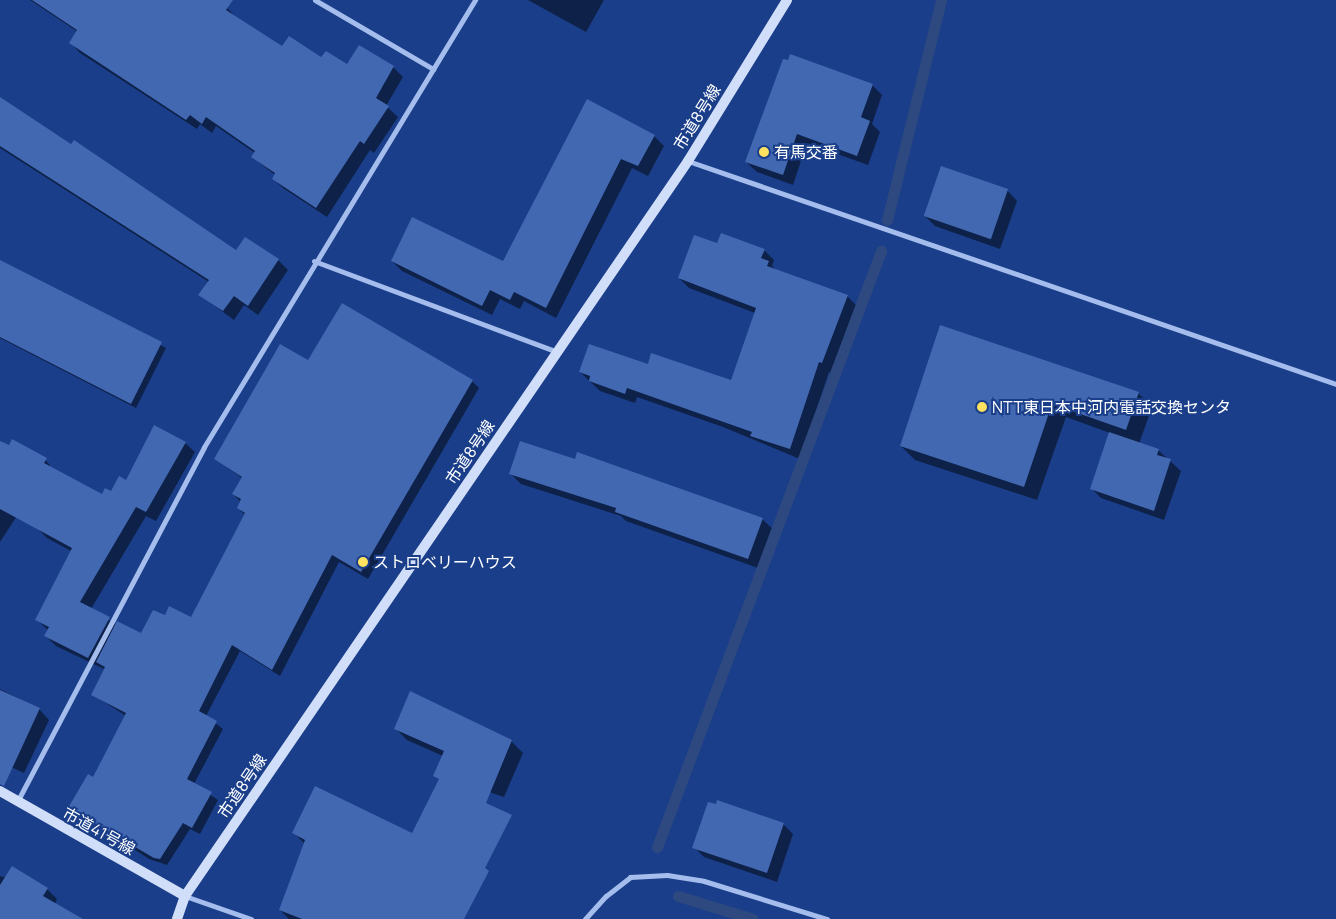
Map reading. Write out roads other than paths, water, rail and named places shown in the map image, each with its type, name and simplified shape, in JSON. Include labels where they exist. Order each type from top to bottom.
[{"type":"street","points":[[315,0],[433,69]]},
{"type":"street","points":[[17,802],[204,447],[314,261],[475,0]]},
{"type":"street","name":"市道8号線","points":[[177,919],[184,896],[688,161],[787,0]]},
{"type":"street","points":[[688,161],[1336,384]]},
{"type":"street","points":[[314,261],[557,352]]},
{"type":"street","name":"市道41号線","points":[[0,791],[184,896]]},
{"type":"street","points":[[585,919],[606,896],[630,877],[667,875],[704,881],[827,919]]},
{"type":"street","points":[[184,896],[251,919]]},
{"type":"waterway","points":[[887,220],[941,0]]},
{"type":"waterway","points":[[657,847],[881,251]]},
{"type":"waterway","points":[[678,896],[753,919]]},
{"type":"place","name":"有馬交番","points":[[764,152]]},
{"type":"place","name":"NTT東日本中河内電話交換センタ","points":[[982,407]]},
{"type":"place","name":"ストロベリーハウス","points":[[363,562]]}]
